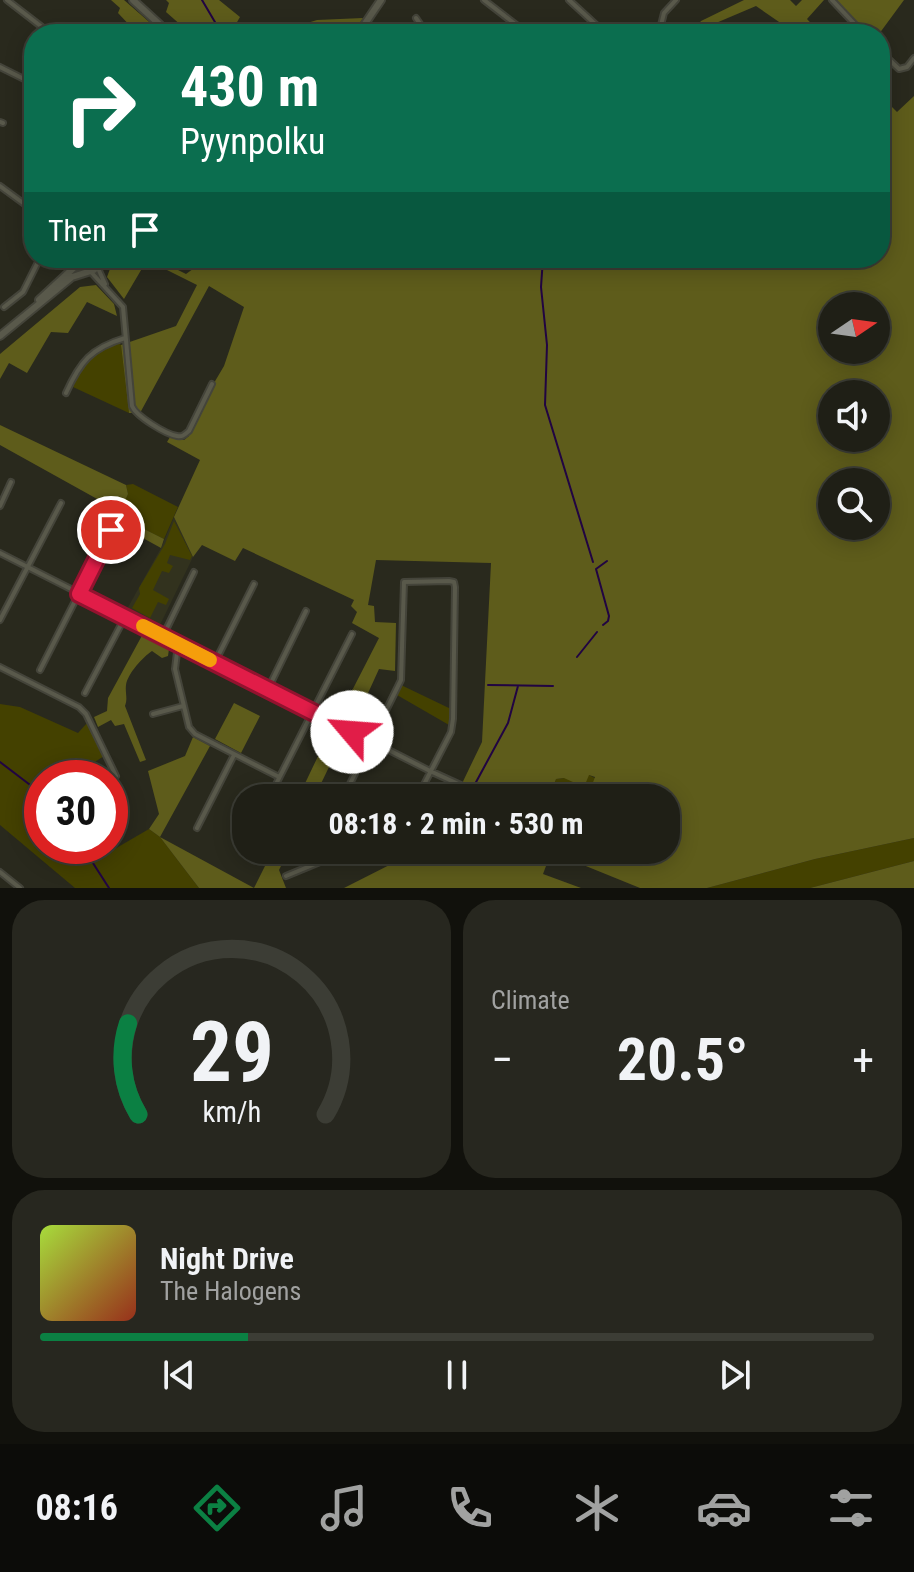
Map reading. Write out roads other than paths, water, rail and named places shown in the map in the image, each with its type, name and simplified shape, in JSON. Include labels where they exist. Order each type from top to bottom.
[{"type":"main road","points":[[133,0],[159,24]]},
{"type":"main road","points":[[367,24],[381,0]]},
{"type":"main road","points":[[34,306],[71,268]]},
{"type":"main road","points":[[84,268],[88,271]]},
{"type":"main road","points":[[0,336],[72,277],[91,268]]},
{"type":"street","points":[[7,0],[38,24]]},
{"type":"street","points":[[484,0],[515,24]]},
{"type":"street","points":[[569,0],[596,24]]},
{"type":"street","points":[[661,24],[664,13],[676,0]]},
{"type":"street","points":[[832,0],[855,24]]},
{"type":"street","points":[[416,18],[420,24]]},
{"type":"street","points":[[890,60],[899,69],[907,67],[914,58]]},
{"type":"street","points":[[0,67],[24,79]]},
{"type":"street","points":[[0,186],[24,204]]},
{"type":"street","points":[[4,307],[23,292],[35,268]]},
{"type":"street","points":[[100,268],[106,286]]},
{"type":"street","points":[[88,271],[106,286],[123,307],[133,410],[140,417],[176,436],[184,435],[189,431],[212,384]]},
{"type":"street","points":[[66,393],[83,360],[108,344],[125,338]]},
{"type":"street","points":[[0,506],[11,482]]},
{"type":"street","points":[[0,620],[61,503]]},
{"type":"street","points":[[40,670],[111,530]]},
{"type":"street","points":[[0,553],[458,784]]},
{"type":"street","points":[[163,636],[194,572]]},
{"type":"street","points":[[350,784],[401,680],[404,582],[454,582],[453,719],[451,732],[424,784]]},
{"type":"street","points":[[215,662],[254,584]]},
{"type":"street","points":[[268,689],[306,611]]},
{"type":"street","points":[[85,693],[125,617]]},
{"type":"street","points":[[276,784],[352,634]]},
{"type":"street","points":[[178,644],[175,669],[189,727],[195,734],[279,777]]},
{"type":"street","points":[[0,667],[79,707],[86,714],[108,760]]},
{"type":"street","points":[[153,714],[183,706]]},
{"type":"street","points":[[197,828],[234,755]]},
{"type":"street","points":[[286,876],[315,864]]},
{"type":"street","points":[[0,872],[20,888]]},
{"type":"waterway","points":[[202,0],[216,24]]},
{"type":"waterway","points":[[542,268],[541,287],[547,345],[545,405],[593,562]]},
{"type":"waterway","points":[[603,625],[609,616],[596,569],[607,561]]},
{"type":"waterway","points":[[577,657],[597,632]]},
{"type":"waterway","points":[[488,685],[553,686]]},
{"type":"waterway","points":[[475,784],[508,723],[518,686]]},
{"type":"waterway","points":[[0,762],[24,780]]},
{"type":"waterway","points":[[94,864],[109,888]]}]
